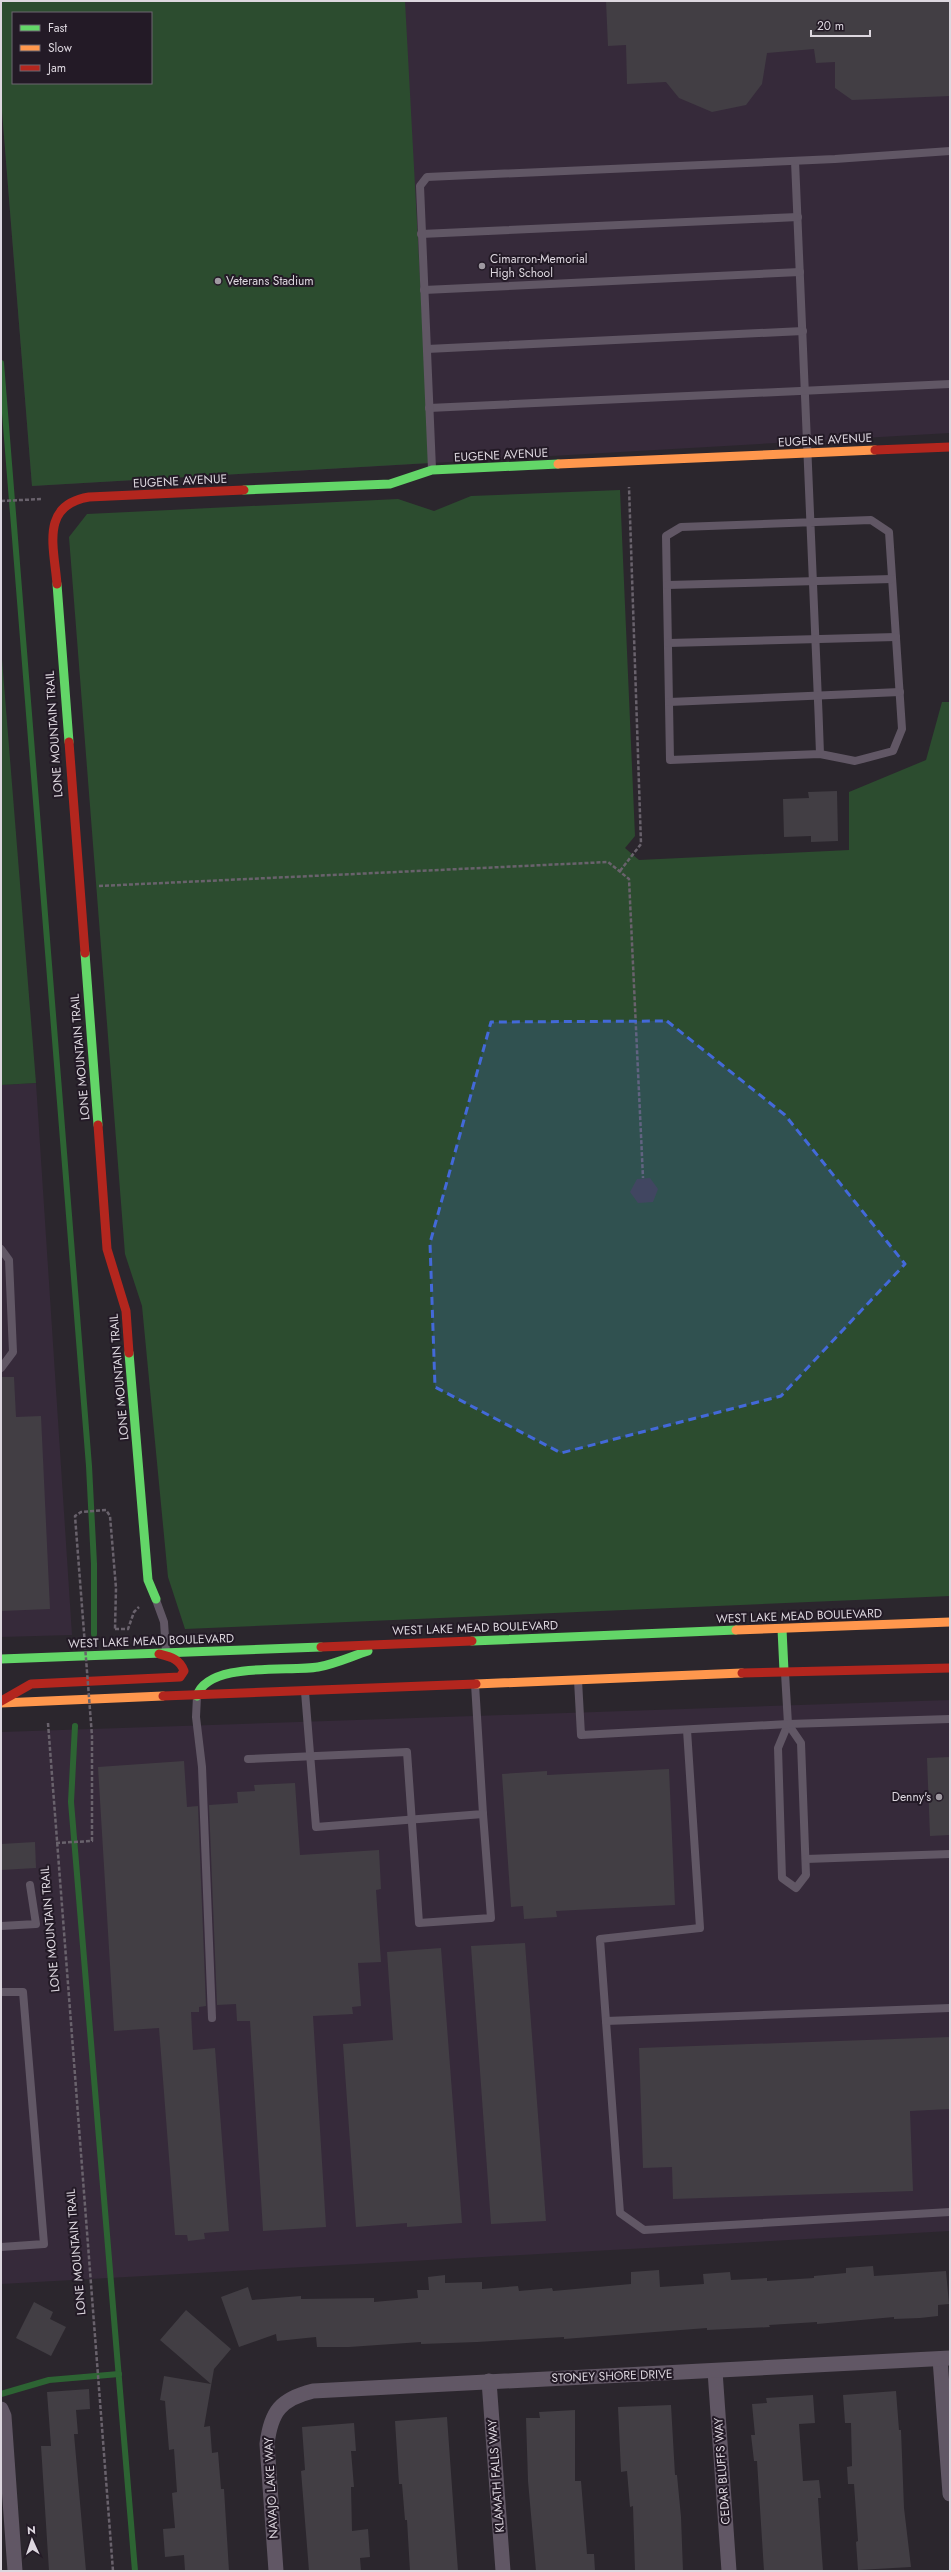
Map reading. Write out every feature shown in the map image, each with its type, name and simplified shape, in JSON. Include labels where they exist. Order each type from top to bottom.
[{"type":"main road","name":"EUGENE AVENUE","points":[[60,510],[73,499],[89,497],[390,484],[432,470],[950,447]]},
{"type":"main road","name":"LONE MOUNTAIN TRAIL","points":[[60,510],[53,524],[53,536],[107,1242],[109,1260],[126,1311],[146,1567],[148,1580],[156,1599]]},
{"type":"main road","name":"WEST LAKE MEAD BOULEVARD","points":[[1,1659],[950,1622]]},
{"type":"main road","points":[[782,1629],[784,1671]]},
{"type":"main road","points":[[197,1696],[199,1688],[210,1679],[222,1674],[319,1667],[394,1643]]},
{"type":"main road","points":[[1,1702],[31,1684],[180,1677],[184,1671],[182,1664],[174,1658],[154,1652]]},
{"type":"main road","points":[[1,1702],[197,1696],[784,1671],[950,1668]]},
{"type":"street","name":"STONEY SHORE DRIVE","points":[[279,2407],[295,2396],[313,2391],[945,2358]]},
{"type":"street","points":[[945,2358],[950,2494]]},
{"type":"street","name":"CEDAR BLUFFS WAY","points":[[715,2371],[729,2571]]},
{"type":"street","name":"KLAMATH FALLS WAY","points":[[489,2381],[503,2571]]},
{"type":"street","name":"NAVAJO LAKE WAY","points":[[276,2571],[267,2444],[269,2424],[279,2407]]},
{"type":"street","points":[[1,2409],[4,2416],[15,2571]]},
{"type":"lane","points":[[432,470],[420,186],[427,177],[795,161],[950,151]]},
{"type":"lane","points":[[795,161],[807,453],[812,522],[820,754]]},
{"type":"lane","points":[[422,234],[798,217]]},
{"type":"lane","points":[[424,290],[800,272]]},
{"type":"lane","points":[[427,349],[802,331]]},
{"type":"lane","points":[[429,408],[950,384]]},
{"type":"lane","points":[[871,520],[889,532],[892,579],[902,729],[893,751],[855,761],[820,754],[670,760],[666,536],[681,527],[871,520]]},
{"type":"lane","points":[[667,585],[892,579]]},
{"type":"lane","points":[[668,643],[896,637]]},
{"type":"lane","points":[[669,702],[900,692]]},
{"type":"lane","points":[[1,1250],[9,1260],[13,1352],[1,1368]]},
{"type":"lane","points":[[156,1599],[164,1622],[166,1652]]},
{"type":"lane","points":[[784,1671],[788,1724],[778,1748],[782,1878],[796,1888],[806,1874],[801,1743],[788,1724]]},
{"type":"lane","points":[[578,1680],[581,1735],[788,1724],[950,1719]]},
{"type":"lane","points":[[248,1759],[407,1752],[418,1923],[491,1918],[475,1684]]},
{"type":"lane","points":[[305,1691],[316,1827],[483,1814]]},
{"type":"lane","points":[[197,1696],[196,1717],[202,1767],[212,2018]]},
{"type":"lane","points":[[687,1730],[700,1928],[600,1939],[620,2213],[644,2230],[950,2212]]},
{"type":"lane","points":[[806,1859],[950,1854]]},
{"type":"lane","points":[[1,1926],[36,1924],[30,1885]]},
{"type":"lane","points":[[1,1992],[23,1992],[44,2244],[1,2247]]},
{"type":"lane","points":[[606,2021],[950,2008]]},
{"type":"path","points":[[620,871],[642,844],[629,487]]},
{"type":"path","points":[[1,501],[33,498]]},
{"type":"path","points":[[96,886],[608,862],[629,879],[643,1178]]},
{"type":"path","points":[[56,1843],[92,1841],[92,1736],[75,1516],[81,1512],[106,1510],[110,1516],[116,1588],[115,1629],[128,1629],[134,1612],[144,1604]]},
{"type":"path","name":"LONE MOUNTAIN TRAIL","points":[[48,1723],[113,2571]]},
{"type":"highlighted area","points":[[667,1021],[785,1115],[905,1264],[781,1396],[561,1453],[435,1387],[430,1243],[491,1022]]},
{"type":"shaded area","name":"Cimarron-Memorial High School","points":[[1,1],[950,1],[950,433],[32,486],[1,99]]},
{"type":"shaded area","points":[[36,1083],[72,1635],[1,1637],[1,1085]]},
{"type":"shaded area","points":[[950,1700],[950,2231],[1,2284],[1,1732]]},
{"type":"green space","name":"Veterans Stadium","points":[[1,1],[405,1],[430,463],[32,486],[1,99]]},
{"type":"green space","points":[[620,490],[635,836],[625,848],[639,860],[849,850],[849,792],[926,760],[942,702],[950,702],[950,1596],[185,1629],[168,1577],[142,1306],[125,1254],[69,537],[87,514],[398,499],[434,511],[471,496]]},
{"type":"green space","points":[[1,647],[36,1083],[1,1085]]},
{"type":"building","points":[[606,1],[950,1],[950,96],[852,100],[835,88],[835,62],[816,63],[814,49],[767,53],[762,84],[746,105],[712,112],[679,98],[666,82],[627,84],[626,45],[608,46]]},
{"type":"building","points":[[837,791],[838,841],[811,842],[811,836],[784,837],[783,799],[809,798],[808,792]]},
{"type":"building","points":[[650,1178],[658,1189],[653,1202],[638,1203],[630,1192],[637,1179]]},
{"type":"building","points":[[1,1377],[14,1377],[16,1417],[41,1416],[50,1609],[1,1611]]},
{"type":"building","name":"Denny's","points":[[950,1757],[950,1835],[930,1836],[927,1758]]},
{"type":"building","points":[[184,1761],[187,1807],[198,1806],[206,2006],[199,2007],[199,2012],[191,2012],[193,2050],[215,2048],[229,2231],[204,2233],[205,2239],[188,2241],[187,2235],[175,2235],[159,2028],[114,2031],[98,1767]]},
{"type":"building","points":[[669,1769],[675,1905],[556,1911],[557,1917],[524,1919],[523,1906],[511,1907],[502,1774],[547,1771],[547,1775]]},
{"type":"building","points":[[295,1783],[300,1855],[379,1850],[381,1889],[376,1890],[381,1962],[358,1963],[361,2006],[352,2007],[353,2014],[313,2016],[326,2227],[263,2231],[250,2021],[237,2021],[236,2004],[217,2005],[209,1805],[238,1803],[237,1792],[255,1791],[254,1785]]},
{"type":"building","points":[[35,1842],[36,1868],[1,1870],[1,1844]]},
{"type":"building","points":[[525,1943],[546,2221],[491,2224],[471,1946]]},
{"type":"building","points":[[441,1948],[462,2223],[407,2227],[407,2223],[356,2227],[343,2044],[393,2040],[387,1952]]},
{"type":"building","points":[[950,2037],[950,2109],[910,2111],[913,2191],[673,2199],[672,2167],[643,2168],[639,2048]]},
{"type":"building","points":[[873,2266],[874,2276],[946,2271],[949,2304],[938,2305],[938,2316],[920,2318],[894,2319],[894,2317],[817,2324],[817,2322],[769,2325],[770,2327],[707,2330],[707,2328],[564,2339],[564,2337],[421,2344],[421,2342],[349,2347],[317,2347],[316,2337],[277,2341],[276,2334],[239,2347],[221,2297],[248,2287],[252,2300],[301,2296],[301,2299],[374,2298],[374,2302],[418,2298],[417,2290],[429,2290],[428,2277],[445,2275],[445,2283],[482,2282],[482,2289],[518,2286],[519,2291],[552,2288],[553,2291],[631,2284],[631,2272],[659,2270],[660,2287],[704,2284],[703,2274],[730,2272],[731,2280],[767,2278],[767,2281],[814,2278],[814,2276],[846,2273],[846,2268]]},
{"type":"building","points":[[34,2302],[53,2312],[50,2319],[66,2327],[51,2356],[16,2338]]},
{"type":"building","points":[[186,2310],[231,2349],[214,2369],[204,2427],[210,2426],[212,2453],[218,2452],[221,2489],[224,2489],[229,2571],[185,2571],[184,2555],[165,2557],[163,2529],[175,2528],[172,2493],[177,2492],[174,2449],[169,2450],[165,2401],[160,2400],[164,2376],[211,2384],[160,2340]]},
{"type":"building","points":[[89,2389],[90,2409],[76,2410],[78,2434],[74,2434],[86,2571],[49,2571],[41,2446],[51,2446],[47,2392]]},
{"type":"building","points":[[896,2391],[899,2430],[901,2430],[904,2508],[911,2567],[858,2570],[856,2542],[858,2541],[854,2484],[848,2484],[847,2467],[852,2466],[851,2423],[845,2423],[843,2395]]},
{"type":"building","points":[[813,2395],[815,2423],[799,2424],[803,2481],[819,2480],[821,2498],[818,2498],[823,2571],[764,2571],[757,2461],[754,2461],[751,2435],[755,2435],[752,2404],[767,2403],[766,2398]]},
{"type":"building","points":[[671,2405],[675,2475],[677,2475],[681,2517],[683,2571],[635,2571],[633,2506],[630,2507],[627,2471],[621,2472],[618,2407]]},
{"type":"building","points":[[575,2410],[575,2481],[581,2481],[587,2554],[594,2554],[595,2571],[536,2571],[528,2481],[526,2418],[540,2418],[539,2412]]},
{"type":"building","points":[[447,2417],[458,2571],[410,2571],[407,2520],[405,2520],[402,2484],[399,2484],[395,2421]]},
{"type":"building","points":[[354,2423],[356,2451],[351,2451],[354,2487],[351,2487],[352,2531],[368,2529],[370,2557],[360,2558],[361,2571],[309,2571],[301,2471],[305,2470],[302,2427]]},
{"type":"waterway","points":[[1,363],[89,1466],[94,1564],[94,1634]]},
{"type":"waterway","points":[[75,1726],[71,1802],[135,2571]]},
{"type":"waterway","points":[[1,2394],[49,2380],[119,2374]]},
{"type":"traffic: fast","points":[[244,490],[390,484],[432,470],[558,464]]},
{"type":"traffic: fast","points":[[57,584],[69,742]]},
{"type":"traffic: fast","points":[[85,953],[98,1125]]},
{"type":"traffic: fast","points":[[129,1353],[148,1580],[156,1599]]},
{"type":"traffic: fast","points":[[782,1629],[784,1671]]},
{"type":"traffic: fast","points":[[472,1641],[736,1630]]},
{"type":"traffic: fast","points":[[1,1659],[321,1647]]},
{"type":"traffic: fast","points":[[197,1696],[204,1685],[216,1677],[250,1670],[324,1666],[368,1651]]},
{"type":"traffic: slow","points":[[558,464],[875,450]]},
{"type":"traffic: slow","points":[[736,1630],[950,1622]]},
{"type":"traffic: slow","points":[[476,1684],[742,1673]]},
{"type":"traffic: slow","points":[[1,1703],[163,1696]]},
{"type":"traffic: jam","points":[[875,450],[950,447]]},
{"type":"traffic: jam","points":[[57,584],[53,542],[54,530],[57,518],[63,509],[73,502],[89,497],[244,490]]},
{"type":"traffic: jam","points":[[69,742],[85,953]]},
{"type":"traffic: jam","points":[[98,1125],[107,1249],[126,1311],[129,1353]]},
{"type":"traffic: jam","points":[[321,1647],[472,1641]]},
{"type":"traffic: jam","points":[[1,1701],[31,1684],[180,1677],[184,1671],[180,1664],[171,1658],[159,1654]]},
{"type":"traffic: jam","points":[[742,1673],[950,1668]]},
{"type":"traffic: jam","points":[[163,1696],[476,1684]]},
{"type":"place","name":"Cimarron-Memorial High School","points":[[482,266]]},
{"type":"place","name":"Veterans Stadium","points":[[218,281]]},
{"type":"place","name":"Denny's","points":[[939,1797]]}]
